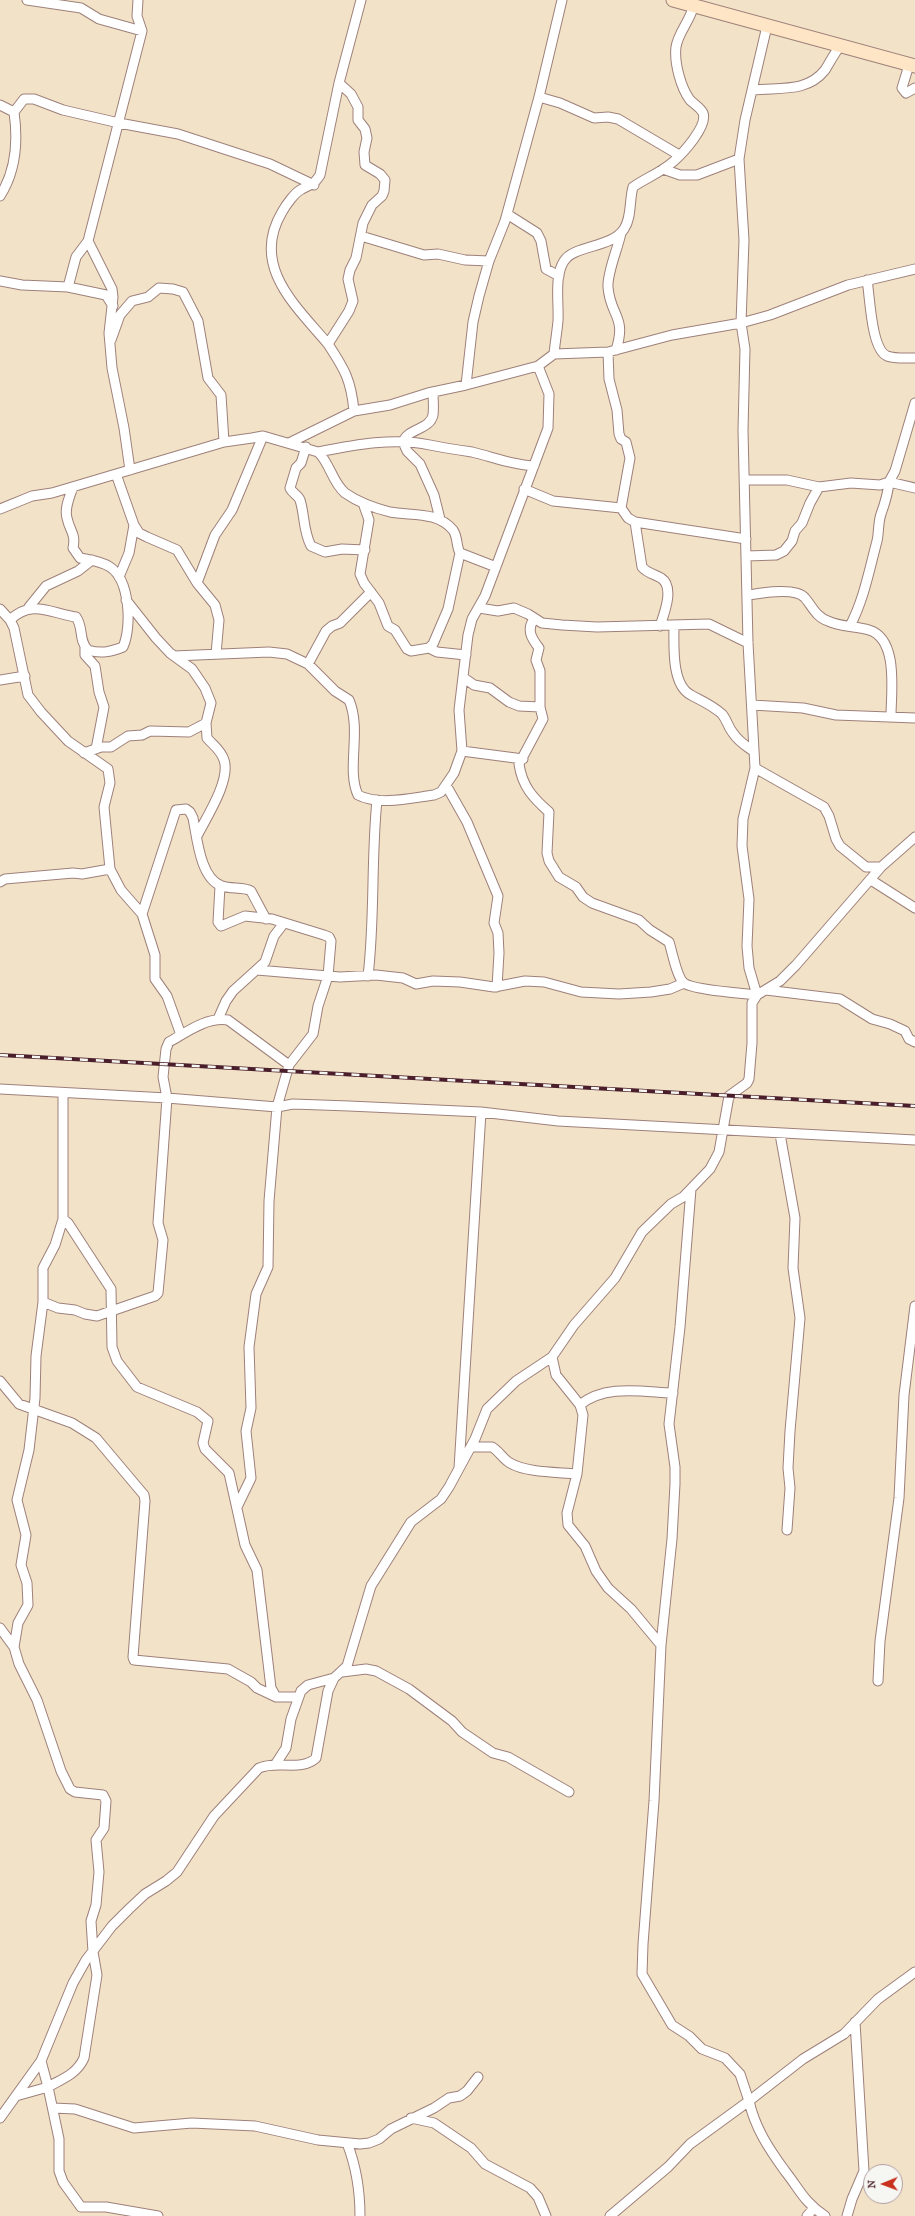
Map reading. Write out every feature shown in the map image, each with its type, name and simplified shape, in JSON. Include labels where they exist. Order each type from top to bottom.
[{"type":"main road","points":[[673,0],[912,66]]},
{"type":"street","points":[[27,0],[81,8],[99,19],[142,31]]},
{"type":"street","points":[[68,287],[76,257],[88,241],[142,31],[137,16],[138,0]]},
{"type":"street","points":[[354,411],[352,388],[348,376],[328,344],[288,296],[275,274],[271,250],[275,227],[282,212],[300,189],[314,185],[320,175],[339,83],[362,0]]},
{"type":"street","points":[[466,385],[473,322],[489,261],[506,214],[539,97],[562,0]]},
{"type":"street","points":[[694,6],[691,19],[680,36],[676,47],[684,89],[690,99],[703,113],[704,122],[697,136],[679,155],[663,169],[633,187],[629,218],[621,233],[608,287],[611,303],[619,319],[621,334],[612,351],[609,379],[617,410],[619,434],[621,439],[626,442],[630,458],[621,508],[628,518],[635,522],[746,539]]},
{"type":"street","points":[[757,995],[749,968],[747,946],[749,899],[742,846],[743,818],[755,768],[748,643],[749,595],[743,430],[745,349],[741,323],[744,240],[738,159],[745,120],[767,26]]},
{"type":"street","points":[[753,90],[803,87],[812,83],[825,69],[829,60],[840,46]]},
{"type":"street","points":[[912,66],[902,88],[906,92],[915,88]]},
{"type":"street","points":[[328,344],[349,311],[352,301],[348,279],[350,270],[356,258],[364,223],[372,205],[382,196],[384,192],[384,180],[380,174],[365,165],[364,152],[367,138],[364,129],[358,120],[358,107],[351,94],[339,83]]},
{"type":"street","points":[[539,97],[560,103],[594,118],[608,117],[618,119],[679,155]]},
{"type":"street","points":[[0,196],[15,158],[16,131],[14,112],[24,99],[34,99],[63,110],[119,123],[178,134],[199,140],[270,164],[314,185]]},
{"type":"street","points":[[0,105],[14,112]]},
{"type":"street","points":[[663,169],[680,175],[696,175],[738,159]]},
{"type":"street","points":[[506,214],[537,233],[541,240],[546,269],[559,276]]},
{"type":"street","points":[[554,354],[558,323],[559,276],[563,262],[568,255],[599,245],[621,233]]},
{"type":"street","points":[[361,236],[424,255],[438,254],[465,260],[489,261]]},
{"type":"street","points":[[88,241],[108,279],[113,297],[109,327],[112,368],[124,428],[130,470]]},
{"type":"street","points":[[289,443],[354,411],[390,405],[433,392],[538,366],[554,354],[612,351],[672,335],[741,323],[770,315],[848,285],[915,269]]},
{"type":"street","points":[[867,280],[875,338],[884,354],[892,357],[915,358]]},
{"type":"street","points":[[0,281],[22,286],[68,287],[106,295],[113,306]]},
{"type":"street","points":[[111,340],[120,315],[132,301],[148,297],[159,288],[183,292],[198,321],[208,378],[221,395],[224,442]]},
{"type":"street","points":[[174,656],[275,653],[300,658],[335,691],[349,700],[354,726],[355,748],[353,779],[358,796],[365,799],[377,800],[434,795],[441,792],[454,773],[462,751],[458,710],[472,619],[485,596],[548,428],[549,394],[538,366]]},
{"type":"street","points":[[433,392],[433,415],[431,420],[405,436],[403,442],[407,451],[420,464],[434,495],[440,520]]},
{"type":"street","points":[[850,626],[861,604],[869,566],[877,540],[881,514],[887,499],[889,482],[895,471],[915,403]]},
{"type":"street","points":[[196,583],[215,534],[229,516],[263,436]]},
{"type":"street","points":[[0,510],[32,496],[73,487],[224,442],[263,436],[306,447],[318,452],[324,458],[334,480],[344,492],[363,504],[390,512],[431,516],[440,520],[453,531],[460,553],[448,610],[433,644],[429,648],[412,651],[407,649],[395,630],[388,626],[378,603],[364,583],[360,574],[369,520],[363,504]]},
{"type":"street","points":[[318,452],[360,445],[403,442],[472,452],[514,465],[534,466]]},
{"type":"street","points":[[306,447],[301,462],[296,468],[290,488],[300,500],[304,514],[305,532],[311,546],[325,552],[342,549],[365,550]]},
{"type":"street","points":[[116,474],[134,525],[143,535],[177,550],[196,583],[214,605],[219,620],[216,654]]},
{"type":"street","points":[[746,480],[787,480],[819,487],[851,483],[880,485],[889,482],[915,488]]},
{"type":"street","points":[[73,487],[67,505],[66,517],[75,534],[73,548],[80,558],[92,560],[111,567],[119,577],[126,600],[129,618],[127,638],[123,647],[111,652],[99,653],[85,647]]},
{"type":"street","points":[[748,556],[771,556],[784,551],[802,523],[810,503],[819,487]]},
{"type":"street","points":[[524,489],[553,501],[621,508]]},
{"type":"street","points":[[635,522],[642,567],[648,573],[662,579],[667,586],[667,601],[660,626]]},
{"type":"street","points":[[119,577],[128,553],[134,525]]},
{"type":"street","points":[[460,553],[496,567]]},
{"type":"street","points":[[10,620],[18,612],[29,607],[43,589],[78,572],[92,560]]},
{"type":"street","points":[[308,664],[326,631],[332,626],[340,624],[371,592]]},
{"type":"street","points":[[749,595],[772,592],[796,593],[804,597],[820,617],[828,622],[871,630],[882,640],[889,651],[892,674],[891,716]]},
{"type":"street","points":[[485,596],[490,609]]},
{"type":"street","points":[[126,600],[156,638],[174,656],[192,669],[209,696],[211,703],[206,723],[206,738],[220,750],[225,761],[225,772],[219,792],[197,836]]},
{"type":"street","points":[[29,607],[76,617],[79,621],[81,640],[85,647],[85,655],[96,670],[99,692],[104,707],[96,749]]},
{"type":"street","points":[[479,608],[498,611],[514,608],[528,614],[534,619],[550,624],[597,627],[712,625],[748,643]]},
{"type":"street","points":[[0,610],[10,620],[18,642],[28,695],[41,712],[84,753],[104,765],[110,776],[104,807],[110,869],[121,890],[142,914],[154,955],[155,979],[167,996],[181,1036]]},
{"type":"street","points":[[534,619],[531,623],[530,633],[534,643],[539,648],[536,660],[540,671],[540,707],[542,719],[519,764],[524,784],[535,799],[549,812],[547,853],[552,867],[559,877],[576,887],[583,897],[592,903],[639,920],[650,930],[669,942],[680,978],[684,983],[696,987],[757,995]]},
{"type":"street","points":[[674,626],[674,656],[677,673],[685,691],[708,703],[714,710],[721,713],[732,733],[753,751]]},
{"type":"street","points":[[429,648],[437,652],[466,655]]},
{"type":"street","points":[[0,680],[25,676]]},
{"type":"street","points":[[464,678],[474,684],[490,688],[509,702],[519,706],[540,707]]},
{"type":"street","points":[[752,705],[803,708],[836,714],[915,718]]},
{"type":"street","points":[[84,753],[96,749],[111,747],[128,736],[142,735],[150,731],[189,732],[206,723]]},
{"type":"street","points":[[462,751],[522,759]]},
{"type":"street","points":[[755,768],[824,807],[829,816],[836,839],[840,846],[866,867],[881,868]]},
{"type":"street","points":[[446,785],[467,822],[498,896],[494,923],[498,933],[499,953],[497,987]]},
{"type":"street","points":[[368,976],[373,906],[374,836],[377,800]]},
{"type":"street","points":[[142,914],[176,810],[186,809],[190,812],[206,872],[220,886],[233,890],[248,889],[251,891],[266,919]]},
{"type":"street","points":[[275,1765],[286,1748],[297,1697],[308,1685],[334,1678],[347,1666],[371,1586],[412,1522],[441,1499],[471,1447],[487,1408],[516,1381],[552,1357],[574,1325],[615,1278],[631,1254],[642,1232],[671,1204],[684,1197],[716,1160],[729,1096],[747,1083],[749,1079],[752,1043],[752,1003],[757,995],[780,981],[796,965],[881,868],[915,837]]},
{"type":"street","points":[[0,880],[86,873],[110,869]]},
{"type":"street","points":[[871,880],[915,908]]},
{"type":"street","points":[[220,886],[219,924],[232,923],[245,916],[284,923],[329,936],[330,951],[328,976],[318,1006],[313,1034],[289,1065],[277,1106],[269,1200],[268,1267],[256,1294],[249,1347],[251,1408],[246,1431],[251,1478],[237,1507]]},
{"type":"street","points":[[218,1018],[229,996],[264,962],[274,936],[284,923]]},
{"type":"street","points":[[256,970],[328,976],[400,978],[416,984],[433,981],[460,982],[472,985],[497,987],[525,981],[544,982],[581,992],[625,994],[670,989],[684,983]]},
{"type":"street","points":[[766,990],[840,999],[872,1019],[890,1024],[905,1031],[909,1039],[915,1042]]},
{"type":"street","points":[[43,1302],[62,1310],[75,1310],[85,1314],[97,1316],[155,1296],[158,1293],[163,1240],[158,1223],[167,1098],[163,1077],[166,1045],[209,1020],[218,1018],[228,1020],[289,1065]]},
{"type":"street","points":[[0,1089],[167,1098],[277,1106],[293,1104],[481,1112],[558,1121],[915,1140],[915,1147]]},
{"type":"street","points":[[14,1647],[18,1623],[28,1605],[27,1583],[21,1564],[26,1535],[17,1500],[28,1450],[33,1410],[36,1356],[43,1302],[43,1268],[55,1246],[63,1219],[63,1093]]},
{"type":"street","points":[[459,1470],[481,1112]]},
{"type":"street","points":[[780,1134],[795,1218],[792,1268],[800,1318],[792,1402],[788,1468],[790,1488],[787,1530]]},
{"type":"street","points":[[691,1189],[687,1258],[683,1280],[674,1393],[669,1424],[675,1467],[675,1484],[672,1539],[661,1644],[654,1800],[643,1936],[642,1974],[672,2025],[688,2036],[702,2049],[725,2058],[740,2074],[760,2134],[808,2204],[825,2216]]},
{"type":"street","points":[[63,1219],[68,1223],[110,1289],[112,1311],[112,1347],[117,1361],[137,1387],[197,1412],[206,1418],[208,1426],[203,1444],[229,1474],[231,1490],[237,1507],[245,1545],[257,1570],[263,1605],[270,1683],[276,1697]]},
{"type":"street","points":[[878,1681],[880,1641],[899,1498],[904,1395],[915,1306]]},
{"type":"street","points":[[552,1357],[556,1375],[580,1405],[583,1424],[577,1474],[567,1513],[568,1525],[585,1546],[596,1571],[608,1588],[631,1609],[661,1644]]},
{"type":"street","points":[[0,1381],[14,1400],[33,1410],[72,1424],[96,1438],[144,1495],[145,1501],[133,1657],[134,1660],[228,1669],[251,1682],[257,1688],[276,1697],[297,1697]]},
{"type":"street","points":[[580,1405],[589,1398],[599,1394],[621,1391],[674,1393]]},
{"type":"street","points":[[572,1396],[589,1398]]},
{"type":"street","points":[[471,1447],[492,1447],[507,1461],[516,1466],[540,1471],[577,1474]]},
{"type":"street","points":[[0,1628],[14,1647],[19,1664],[37,1700],[61,1771],[70,1789],[75,1792],[102,1795],[105,1797],[104,1828],[96,1840],[99,1872],[96,1905],[91,1921],[93,1952],[97,1974],[84,2058],[81,2065],[72,2074],[48,2087],[16,2096]]},
{"type":"street","points":[[342,1672],[366,1669],[376,1671],[409,1689],[452,1721],[462,1732],[493,1753],[508,1757],[569,1792]]},
{"type":"street","points":[[0,2118],[41,2061],[72,1983],[112,1926],[145,1894],[177,1872],[214,1816],[259,1768],[275,1765],[303,1764],[311,1762],[316,1758],[325,1703],[334,1678]]},
{"type":"street","points":[[610,2216],[668,2166],[690,2144],[803,2059],[844,2034],[878,1999],[915,1972]]},
{"type":"street","points":[[847,2216],[852,2199],[864,2171],[855,2022]]},
{"type":"street","points":[[41,2061],[59,2139],[59,2171],[63,2182],[86,2216]]},
{"type":"street","points":[[53,2108],[75,2109],[134,2128],[192,2123],[248,2126],[318,2140],[347,2143],[369,2143],[411,2118],[434,2108],[449,2098],[460,2096],[468,2091],[478,2077]]},
{"type":"street","points":[[411,2118],[434,2123],[471,2148],[485,2164],[530,2188],[538,2197],[546,2216]]},
{"type":"street","points":[[347,2143],[354,2164],[359,2194],[360,2216]]},
{"type":"street","points":[[81,2207],[106,2207],[158,2216]]},
{"type":"street","points":[[807,2216],[814,2208]]},
{"type":"railway","points":[[0,1055],[915,1106]]}]
